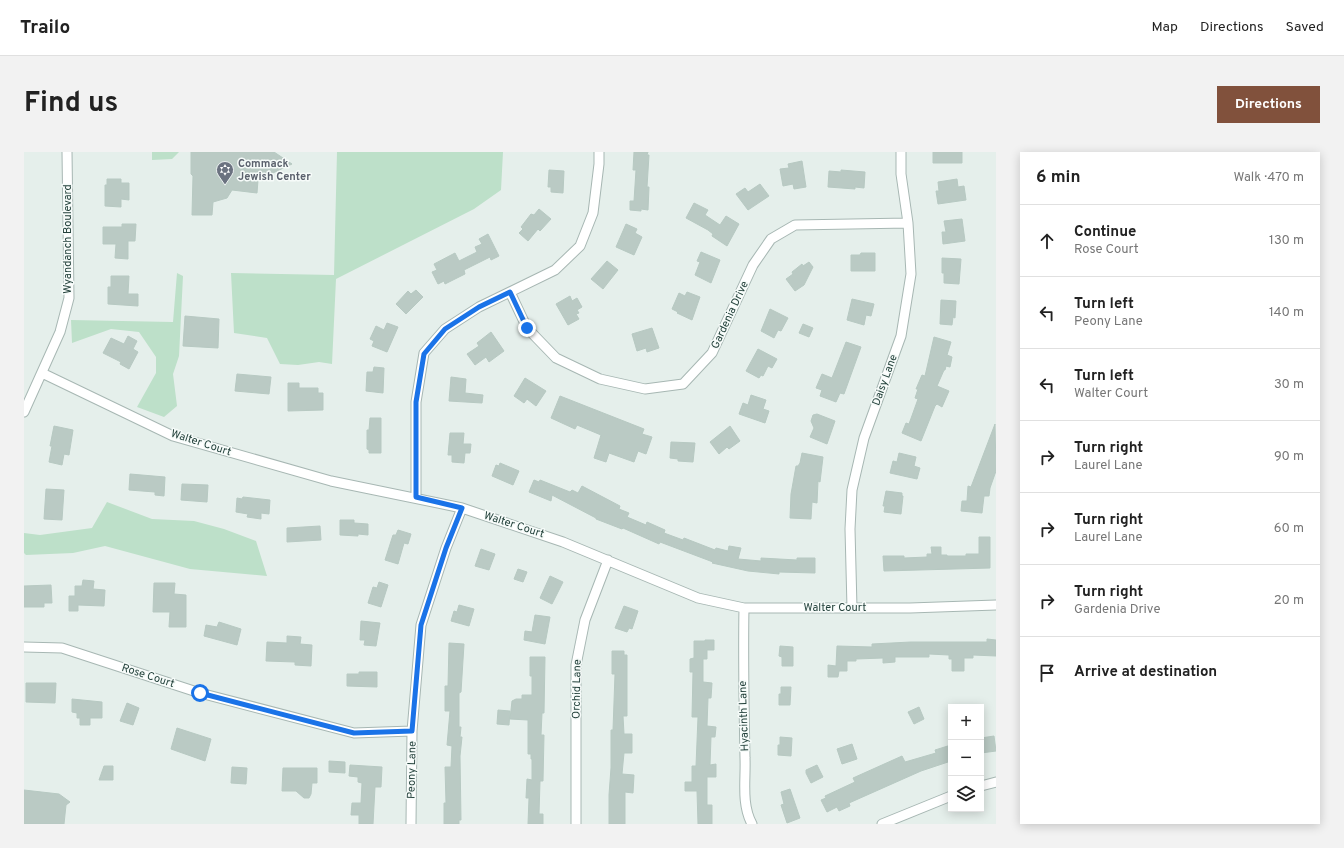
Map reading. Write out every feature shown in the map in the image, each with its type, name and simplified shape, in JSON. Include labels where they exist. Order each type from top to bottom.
[{"type":"street","name":"Wyandanch Boulevard","points":[[24,412],[60,332],[68,298],[67,152]]},
{"type":"street","points":[[416,497],[416,402],[424,354],[445,329],[479,307],[555,270],[580,246],[593,213],[599,152]]},
{"type":"street","name":"Daisy Lane","points":[[852,608],[850,529],[852,490],[864,438],[901,336],[911,274],[908,223],[901,174],[901,152]]},
{"type":"street","name":"Gardenia Drive","points":[[510,292],[527,328],[556,358],[600,379],[645,389],[683,384],[712,353],[753,265],[771,239],[795,225],[908,223]]},
{"type":"street","name":"Walter Court","points":[[42,373],[173,436],[331,481],[416,497],[462,508],[564,542],[698,598],[744,608],[852,608],[996,605]]},
{"type":"street","name":"Peony Lane","points":[[411,824],[412,731],[421,625],[446,548],[462,508]]},
{"type":"street","name":"Orchid Lane","points":[[576,824],[576,665],[585,620],[608,560]]},
{"type":"street","name":"Hyacinth Lane","points":[[744,608],[743,675],[746,766],[744,794],[749,819],[752,824]]},
{"type":"street","name":"Rose Court","points":[[24,647],[62,648],[200,693],[354,733],[412,731]]},
{"type":"street","points":[[984,785],[996,782]]},
{"type":"street","points":[[882,824],[948,797]]},
{"type":"green space","points":[[152,152],[179,152],[172,159],[152,160]]},
{"type":"green space","points":[[337,152],[503,152],[501,190],[474,209],[336,279],[332,364],[319,362],[298,365],[280,364],[267,338],[234,333],[231,273],[334,275]]},
{"type":"green space","points":[[177,273],[183,276],[179,356],[173,374],[177,406],[164,417],[137,407],[156,373],[156,357],[139,332],[111,329],[72,343],[71,320],[173,322]]},
{"type":"green space","points":[[107,502],[152,519],[194,521],[224,529],[256,541],[267,576],[190,569],[105,546],[73,553],[26,555],[24,553],[24,533],[40,535],[92,528]]},
{"type":"building","name":"Commack Jewish Center","points":[[191,152],[274,152],[292,164],[258,180],[257,193],[232,190],[227,198],[213,202],[212,215],[192,215],[193,176],[191,174]]},
{"type":"building","points":[[634,152],[648,152],[647,155],[649,155],[647,187],[649,187],[648,210],[630,210],[630,201],[634,201],[636,170],[633,170]]},
{"type":"building","points":[[933,152],[962,152],[962,163],[933,163]]},
{"type":"building","points":[[802,161],[806,187],[794,189],[793,184],[783,186],[780,169],[789,168],[788,164]]},
{"type":"building","points":[[549,170],[564,171],[563,193],[551,192],[551,187],[548,187]]},
{"type":"building","points":[[841,170],[865,172],[864,188],[855,187],[855,189],[828,187],[829,171],[841,172]]},
{"type":"building","points":[[107,179],[121,179],[121,183],[129,183],[129,200],[121,199],[121,207],[105,206],[105,185],[107,185]]},
{"type":"building","points":[[957,179],[958,187],[964,186],[966,200],[938,204],[936,191],[939,191],[938,182]]},
{"type":"building","points":[[760,184],[769,196],[748,210],[736,194],[745,188],[748,192]]},
{"type":"building","points":[[694,203],[708,210],[705,215],[720,225],[726,216],[739,224],[727,246],[712,236],[713,234],[708,230],[686,218]]},
{"type":"building","points":[[539,209],[551,219],[540,231],[538,229],[528,241],[519,233],[523,229],[521,227],[531,214],[534,215]]},
{"type":"building","points":[[962,219],[965,241],[943,244],[942,232],[946,232],[944,221]]},
{"type":"building","points":[[122,224],[136,224],[135,241],[128,241],[128,259],[115,258],[116,244],[103,244],[103,227],[122,227]]},
{"type":"building","points":[[626,224],[637,229],[635,233],[642,237],[634,255],[616,247]]},
{"type":"building","points":[[488,234],[499,256],[491,260],[490,257],[464,270],[465,274],[445,284],[444,281],[438,284],[432,272],[437,270],[434,264],[455,253],[459,261],[477,252],[475,247],[482,244],[479,239]]},
{"type":"building","points":[[701,252],[720,260],[711,283],[695,275],[700,262],[697,261]]},
{"type":"building","points":[[861,253],[875,253],[875,271],[851,271],[851,255],[860,255]]},
{"type":"building","points":[[942,258],[961,259],[959,284],[944,283]]},
{"type":"building","points":[[607,261],[618,270],[603,289],[591,279]]},
{"type":"building","points":[[809,262],[813,267],[804,285],[795,291],[786,279],[802,264],[803,266]]},
{"type":"building","points":[[111,276],[129,276],[128,294],[138,294],[138,306],[108,304],[108,287],[111,287]]},
{"type":"building","points":[[416,290],[423,297],[406,314],[396,304],[408,291],[411,294]]},
{"type":"building","points":[[687,292],[700,297],[692,320],[672,309],[679,293],[685,296]]},
{"type":"building","points":[[570,296],[572,301],[577,298],[582,307],[577,310],[579,313],[576,314],[579,319],[568,325],[556,304]]},
{"type":"building","points":[[852,299],[874,304],[871,316],[866,315],[864,325],[847,320]]},
{"type":"building","points":[[941,300],[956,301],[955,318],[953,317],[952,325],[940,324]]},
{"type":"building","points":[[770,309],[788,318],[781,331],[778,330],[774,338],[761,331]]},
{"type":"building","points":[[185,316],[219,319],[218,348],[183,346]]},
{"type":"building","points":[[387,323],[398,327],[387,352],[372,346],[374,341],[370,339],[376,326],[384,330]]},
{"type":"building","points":[[803,324],[813,328],[809,337],[799,333]]},
{"type":"building","points":[[652,328],[659,348],[647,352],[646,348],[637,351],[632,334]]},
{"type":"building","points":[[491,332],[504,351],[489,362],[486,357],[475,365],[467,354],[479,346],[477,343]]},
{"type":"building","points":[[128,336],[137,341],[133,349],[138,352],[129,369],[120,364],[121,362],[103,353],[111,338],[124,344]]},
{"type":"building","points":[[934,337],[951,342],[947,355],[952,357],[950,367],[946,366],[937,386],[949,391],[942,407],[937,404],[935,406],[921,441],[902,433],[906,423],[909,424],[918,399],[915,398],[918,389],[916,389],[922,375],[925,376]]},
{"type":"building","points":[[846,342],[861,347],[844,394],[840,393],[836,402],[820,396],[822,390],[816,388],[822,374],[832,378]]},
{"type":"building","points":[[758,349],[777,359],[772,368],[768,366],[763,376],[761,375],[759,378],[746,371]]},
{"type":"building","points":[[374,367],[384,368],[383,393],[366,391],[367,372],[373,372]]},
{"type":"building","points":[[237,374],[271,377],[269,394],[235,391]]},
{"type":"building","points":[[451,377],[466,379],[465,393],[483,395],[482,403],[449,401]]},
{"type":"building","points":[[525,378],[546,391],[536,406],[527,399],[524,403],[514,396]]},
{"type":"building","points":[[288,383],[299,383],[299,388],[318,388],[318,393],[323,393],[323,410],[288,411]]},
{"type":"building","points":[[751,395],[766,400],[763,409],[769,411],[765,423],[739,414],[743,403],[748,405]]},
{"type":"building","points":[[560,396],[644,429],[642,434],[652,437],[646,454],[638,451],[634,462],[609,453],[606,462],[594,458],[601,435],[577,425],[575,429],[551,418]]},
{"type":"building","points":[[817,414],[835,421],[827,444],[810,437],[814,428],[811,421],[813,415]]},
{"type":"building","points":[[370,418],[381,418],[381,453],[369,453],[369,450],[367,449],[367,430],[369,430]]},
{"type":"building","points":[[995,424],[996,471],[989,496],[984,496],[982,513],[961,511],[962,501],[967,501],[968,486],[971,487]]},
{"type":"building","points":[[54,426],[73,430],[69,455],[64,454],[62,465],[49,462],[52,446],[50,446]]},
{"type":"building","points":[[730,426],[740,441],[729,449],[727,447],[719,454],[710,442]]},
{"type":"building","points":[[450,433],[464,433],[463,444],[471,444],[470,453],[465,453],[464,463],[452,462],[452,455],[448,455]]},
{"type":"building","points":[[671,442],[695,443],[693,462],[678,461],[678,459],[670,458]]},
{"type":"building","points":[[802,453],[823,457],[820,482],[818,481],[817,503],[812,502],[811,519],[790,518],[791,494],[796,466],[800,463]]},
{"type":"building","points":[[899,453],[916,457],[914,466],[920,468],[917,479],[890,473],[893,461],[897,462]]},
{"type":"building","points":[[500,463],[519,471],[513,485],[492,476],[496,465],[499,466]]},
{"type":"building","points":[[130,474],[165,477],[164,496],[155,495],[155,492],[129,490]]},
{"type":"building","points":[[534,480],[539,482],[540,480],[570,492],[572,490],[578,493],[582,486],[620,506],[619,509],[629,513],[627,517],[646,525],[647,522],[665,530],[664,533],[683,540],[684,538],[715,550],[716,548],[728,551],[729,546],[741,548],[738,559],[761,561],[761,558],[797,560],[797,558],[815,558],[815,573],[779,572],[779,574],[748,571],[712,563],[713,562],[660,542],[659,544],[623,528],[622,529],[596,519],[552,495],[551,501],[529,492]]},
{"type":"building","points":[[182,484],[208,485],[207,502],[181,500]]},
{"type":"building","points":[[46,489],[64,490],[62,520],[44,519]]},
{"type":"building","points":[[886,491],[902,493],[901,514],[884,512],[885,506],[883,506]]},
{"type":"building","points":[[243,497],[270,500],[269,514],[261,513],[261,519],[247,517],[248,514],[236,512],[237,498],[242,499]]},
{"type":"building","points":[[340,520],[354,520],[354,523],[368,524],[368,535],[340,535]]},
{"type":"building","points":[[320,526],[321,540],[287,542],[287,528]]},
{"type":"building","points":[[398,530],[411,534],[408,544],[404,543],[398,564],[385,560],[393,535],[396,535]]},
{"type":"building","points":[[979,537],[990,537],[990,568],[884,571],[883,556],[904,556],[904,558],[927,557],[927,554],[932,554],[931,547],[941,547],[941,555],[947,556],[979,554]]},
{"type":"building","points":[[481,549],[495,554],[489,570],[475,566]]},
{"type":"building","points":[[518,569],[527,572],[523,582],[514,579]]},
{"type":"building","points":[[550,576],[563,582],[552,604],[540,598]]},
{"type":"building","points":[[83,580],[94,581],[93,589],[105,590],[104,606],[78,605],[78,611],[69,611],[69,596],[75,596],[75,586],[82,586]]},
{"type":"building","points":[[379,582],[388,585],[381,607],[368,603],[373,587],[377,588]]},
{"type":"building","points":[[154,583],[175,583],[174,594],[186,595],[186,627],[169,627],[170,612],[153,612]]},
{"type":"building","points":[[51,585],[52,603],[44,603],[44,607],[24,607],[24,586]]},
{"type":"building","points":[[459,605],[474,609],[469,626],[451,621],[454,611],[457,612]]},
{"type":"building","points":[[624,606],[638,611],[632,629],[629,628],[627,632],[615,628]]},
{"type":"building","points":[[535,615],[550,617],[545,644],[524,640],[525,631],[532,632]]},
{"type":"building","points":[[361,621],[380,623],[376,646],[364,645],[365,640],[360,640]]},
{"type":"building","points":[[219,622],[241,629],[237,645],[204,636],[206,625],[217,627]]},
{"type":"building","points":[[287,636],[301,637],[300,644],[312,645],[311,666],[295,665],[295,662],[266,661],[267,642],[287,643]]},
{"type":"building","points":[[987,639],[996,640],[996,656],[973,655],[973,658],[964,658],[964,671],[952,671],[952,659],[949,659],[949,655],[929,654],[929,657],[895,657],[895,662],[883,663],[883,658],[856,659],[856,661],[847,661],[847,671],[839,671],[838,677],[828,677],[828,665],[836,666],[837,646],[872,647],[872,644],[911,642],[987,642]]},
{"type":"building","points":[[714,640],[714,650],[707,650],[707,659],[703,659],[703,682],[712,683],[711,698],[708,698],[707,726],[716,727],[715,737],[711,737],[710,765],[716,764],[716,777],[707,777],[707,805],[712,805],[712,824],[698,824],[697,791],[685,791],[685,782],[692,782],[692,766],[696,766],[698,717],[692,717],[693,672],[690,672],[690,659],[694,658],[694,641]]},
{"type":"building","points":[[449,643],[464,644],[461,692],[459,693],[459,727],[461,727],[460,737],[462,737],[460,756],[461,820],[459,820],[459,824],[444,824],[444,803],[446,803],[445,767],[451,767],[452,746],[447,745],[450,711],[445,711],[445,686],[448,686]]},
{"type":"building","points":[[780,646],[793,647],[793,666],[782,666],[782,657],[779,656]]},
{"type":"building","points":[[612,651],[624,651],[624,655],[627,655],[627,716],[623,716],[624,734],[632,734],[632,753],[624,753],[622,774],[634,775],[633,793],[625,792],[625,824],[609,824],[611,730],[613,730],[615,674],[612,674]]},
{"type":"building","points":[[530,657],[545,657],[544,713],[542,713],[541,735],[544,735],[543,781],[540,781],[539,814],[543,814],[543,824],[528,824],[529,798],[526,798],[527,779],[532,780],[532,759],[531,754],[528,754],[528,720],[510,719],[512,701],[522,699],[522,695],[532,695]]},
{"type":"building","points":[[359,672],[377,672],[377,687],[347,686],[347,674],[359,674]]},
{"type":"building","points":[[26,683],[56,683],[55,703],[26,702]]},
{"type":"building","points":[[781,687],[791,687],[790,705],[779,705],[779,694],[781,694]]},
{"type":"building","points":[[72,699],[102,702],[102,718],[90,718],[90,725],[80,725],[80,718],[77,718],[77,713],[72,712]]},
{"type":"building","points":[[127,703],[139,708],[133,725],[120,721]]},
{"type":"building","points":[[919,707],[924,719],[914,724],[908,712]]},
{"type":"building","points":[[498,710],[510,711],[509,725],[497,724]]},
{"type":"building","points":[[177,728],[211,739],[205,761],[171,749]]},
{"type":"building","points":[[994,736],[996,751],[984,753],[984,738]]},
{"type":"building","points":[[780,737],[792,738],[791,756],[778,755]]},
{"type":"building","points":[[852,744],[857,759],[842,764],[837,749]]},
{"type":"building","points":[[948,746],[948,762],[921,771],[849,803],[850,806],[839,811],[837,807],[827,812],[821,800],[826,798],[825,796],[855,782],[853,778],[902,756],[905,762],[936,753],[935,750]]},
{"type":"building","points":[[329,761],[345,762],[345,773],[329,772]]},
{"type":"building","points":[[350,765],[382,767],[381,787],[375,787],[373,824],[359,824],[359,815],[351,815],[352,803],[361,803],[362,783],[358,782],[358,777],[349,776]]},
{"type":"building","points":[[817,765],[823,777],[811,783],[806,770]]},
{"type":"building","points":[[104,766],[113,766],[113,780],[99,780]]},
{"type":"building","points":[[232,767],[247,768],[246,784],[231,783]]},
{"type":"building","points":[[283,768],[317,768],[317,783],[312,783],[309,798],[304,798],[296,791],[282,791]]},
{"type":"building","points":[[790,789],[800,818],[787,823],[781,805],[784,804],[781,792]]},
{"type":"building","points":[[24,790],[59,794],[70,802],[66,805],[64,824],[24,824]]},
{"type":"place","name":"Commack Jewish Center","points":[[225,185]]},
{"type":"route","points":[[200,693],[354,733],[412,731],[421,625],[446,548],[462,508],[416,497],[416,402],[424,354],[445,329],[479,307],[510,292],[527,328]]}]
